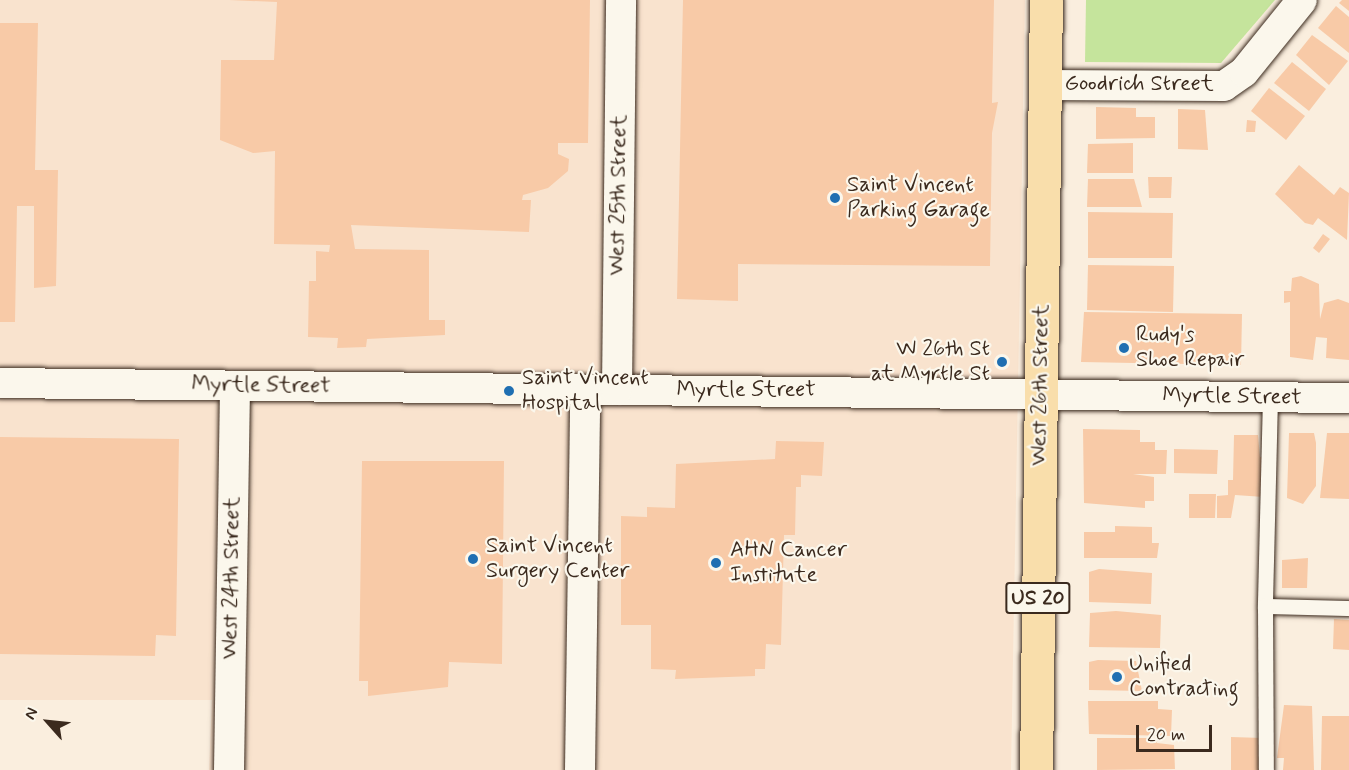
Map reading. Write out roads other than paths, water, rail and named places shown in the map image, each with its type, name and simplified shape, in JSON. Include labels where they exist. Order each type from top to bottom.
[{"type":"main road","name":"West 26th Street","points":[[1036,770],[1046,0]]},
{"type":"street","name":"West 25th Street","points":[[616,390],[621,0]]},
{"type":"street","name":"Goodrich Street","points":[[1045,85],[1224,86],[1244,72],[1302,0]]},
{"type":"street","name":"Myrtle Street","points":[[0,383],[1349,398]]},
{"type":"street","name":"West 24th Street","points":[[229,770],[235,386]]},
{"type":"street","points":[[580,770],[585,390]]},
{"type":"lane","points":[[1266,770],[1265,606],[1270,397]]},
{"type":"lane","points":[[1265,606],[1349,608]]},
{"type":"place","name":"Saint Vincent Parking Garage","points":[[835,198]]},
{"type":"place","name":"Rudy's Shoe Repair","points":[[1124,348]]},
{"type":"place","name":"W 26th St at Myrtle St","points":[[1002,362]]},
{"type":"place","name":"Saint Vincent Hospital","points":[[509,391]]},
{"type":"place","name":"Saint Vincent Surgery Center","points":[[473,559]]},
{"type":"place","name":"AHN Cancer Institute","points":[[716,563]]},
{"type":"place","name":"Unified Contracting","points":[[1117,677]]}]
